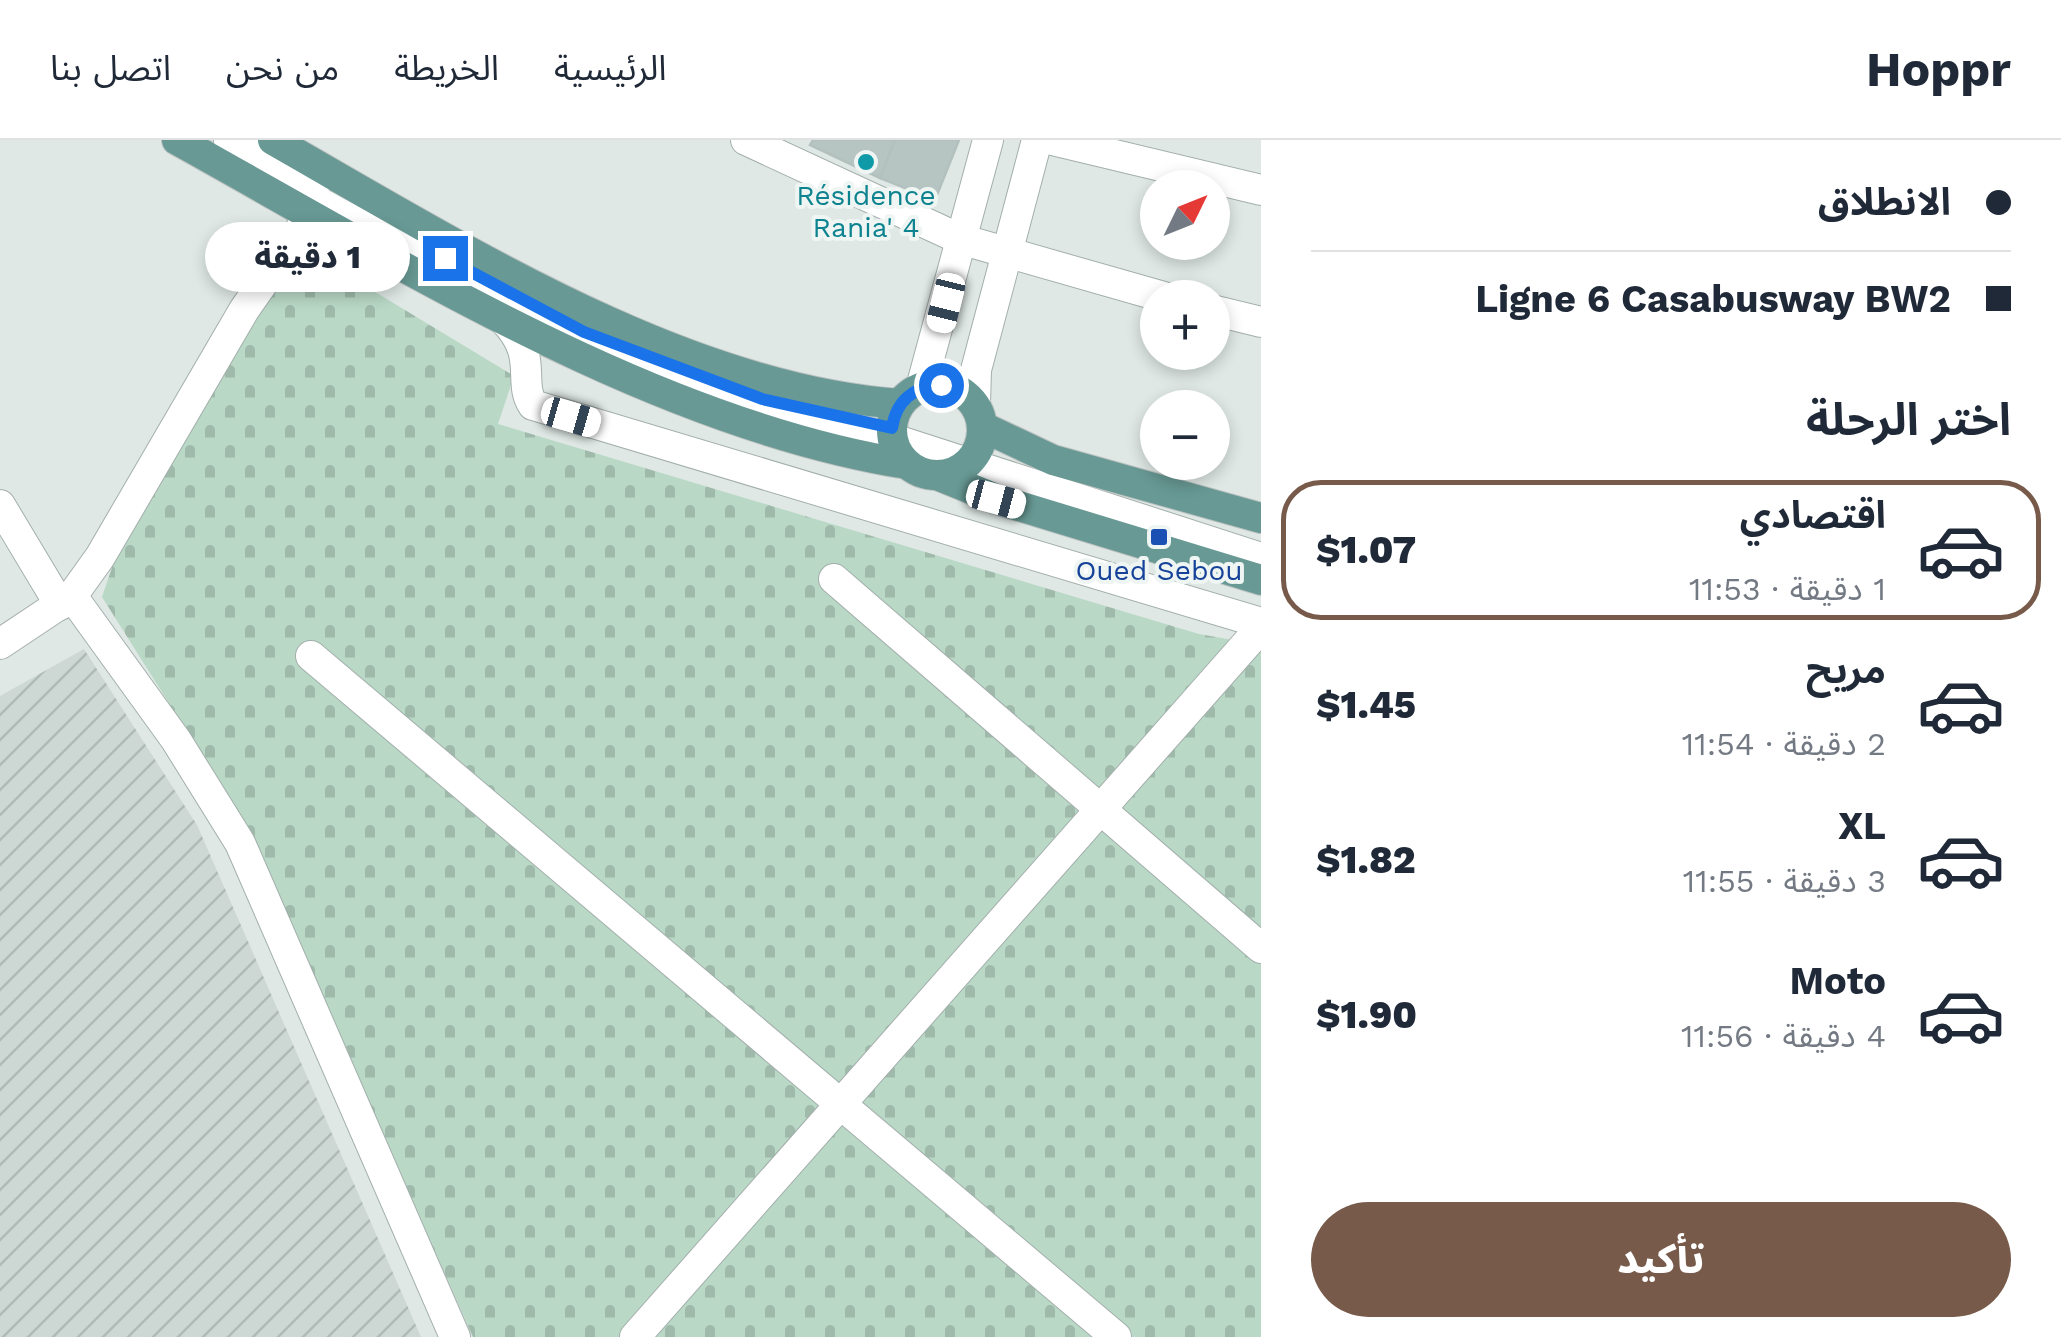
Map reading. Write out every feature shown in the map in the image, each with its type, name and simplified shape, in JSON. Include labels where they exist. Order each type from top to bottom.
[{"type":"main road","points":[[178,140],[503,318],[620,373],[749,422],[844,451],[903,424],[950,387],[976,436],[1261,518]]},
{"type":"main road","points":[[273,140],[518,275],[678,350],[740,374],[903,424],[937,475],[996,499],[1261,580]]},
{"type":"main road","points":[[937,475],[955,472],[976,436]]},
{"type":"street","points":[[205,140],[577,343],[753,407],[903,424]]},
{"type":"street","points":[[229,140],[584,332],[762,399],[976,436],[1261,542]]},
{"type":"street","points":[[746,140],[960,239],[1140,291]]},
{"type":"street","points":[[903,424],[988,140]]},
{"type":"street","points":[[976,436],[976,370],[1037,140]]},
{"type":"street","points":[[1052,140],[1170,154],[1261,190]]},
{"type":"street","points":[[0,644],[66,600],[100,557],[244,310],[311,214]]},
{"type":"street","points":[[1230,314],[1261,322]]},
{"type":"street","points":[[503,318],[518,333],[528,362],[528,397],[534,405],[1259,628],[635,1337]]},
{"type":"street","points":[[976,436],[1261,558]]},
{"type":"street","points":[[0,505],[66,600],[176,740],[240,843],[454,1337]]},
{"type":"street","points":[[834,579],[1261,948]]},
{"type":"street","points":[[311,656],[1116,1337]]},
{"type":"shaded area","points":[[84,649],[197,825],[421,1337],[0,1337],[0,696]]},
{"type":"green space","points":[[304,249],[514,376],[498,424],[1199,634],[1261,645],[1261,1337],[473,1337],[242,819],[102,597],[135,500]]},
{"type":"building","name":"Résidence Rania' 4","points":[[813,140],[895,140],[880,178],[810,145]]},
{"type":"building","points":[[895,140],[959,140],[935,200],[880,178]]},
{"type":"place","name":"Résidence Rania' 4","points":[[866,162]]},
{"type":"place","name":"Oued Sebou","points":[[1159,537]]},
{"type":"route","points":[[445,258],[584,332],[762,399],[892,428],[896,412],[906,398],[921,388],[941,385]]}]
